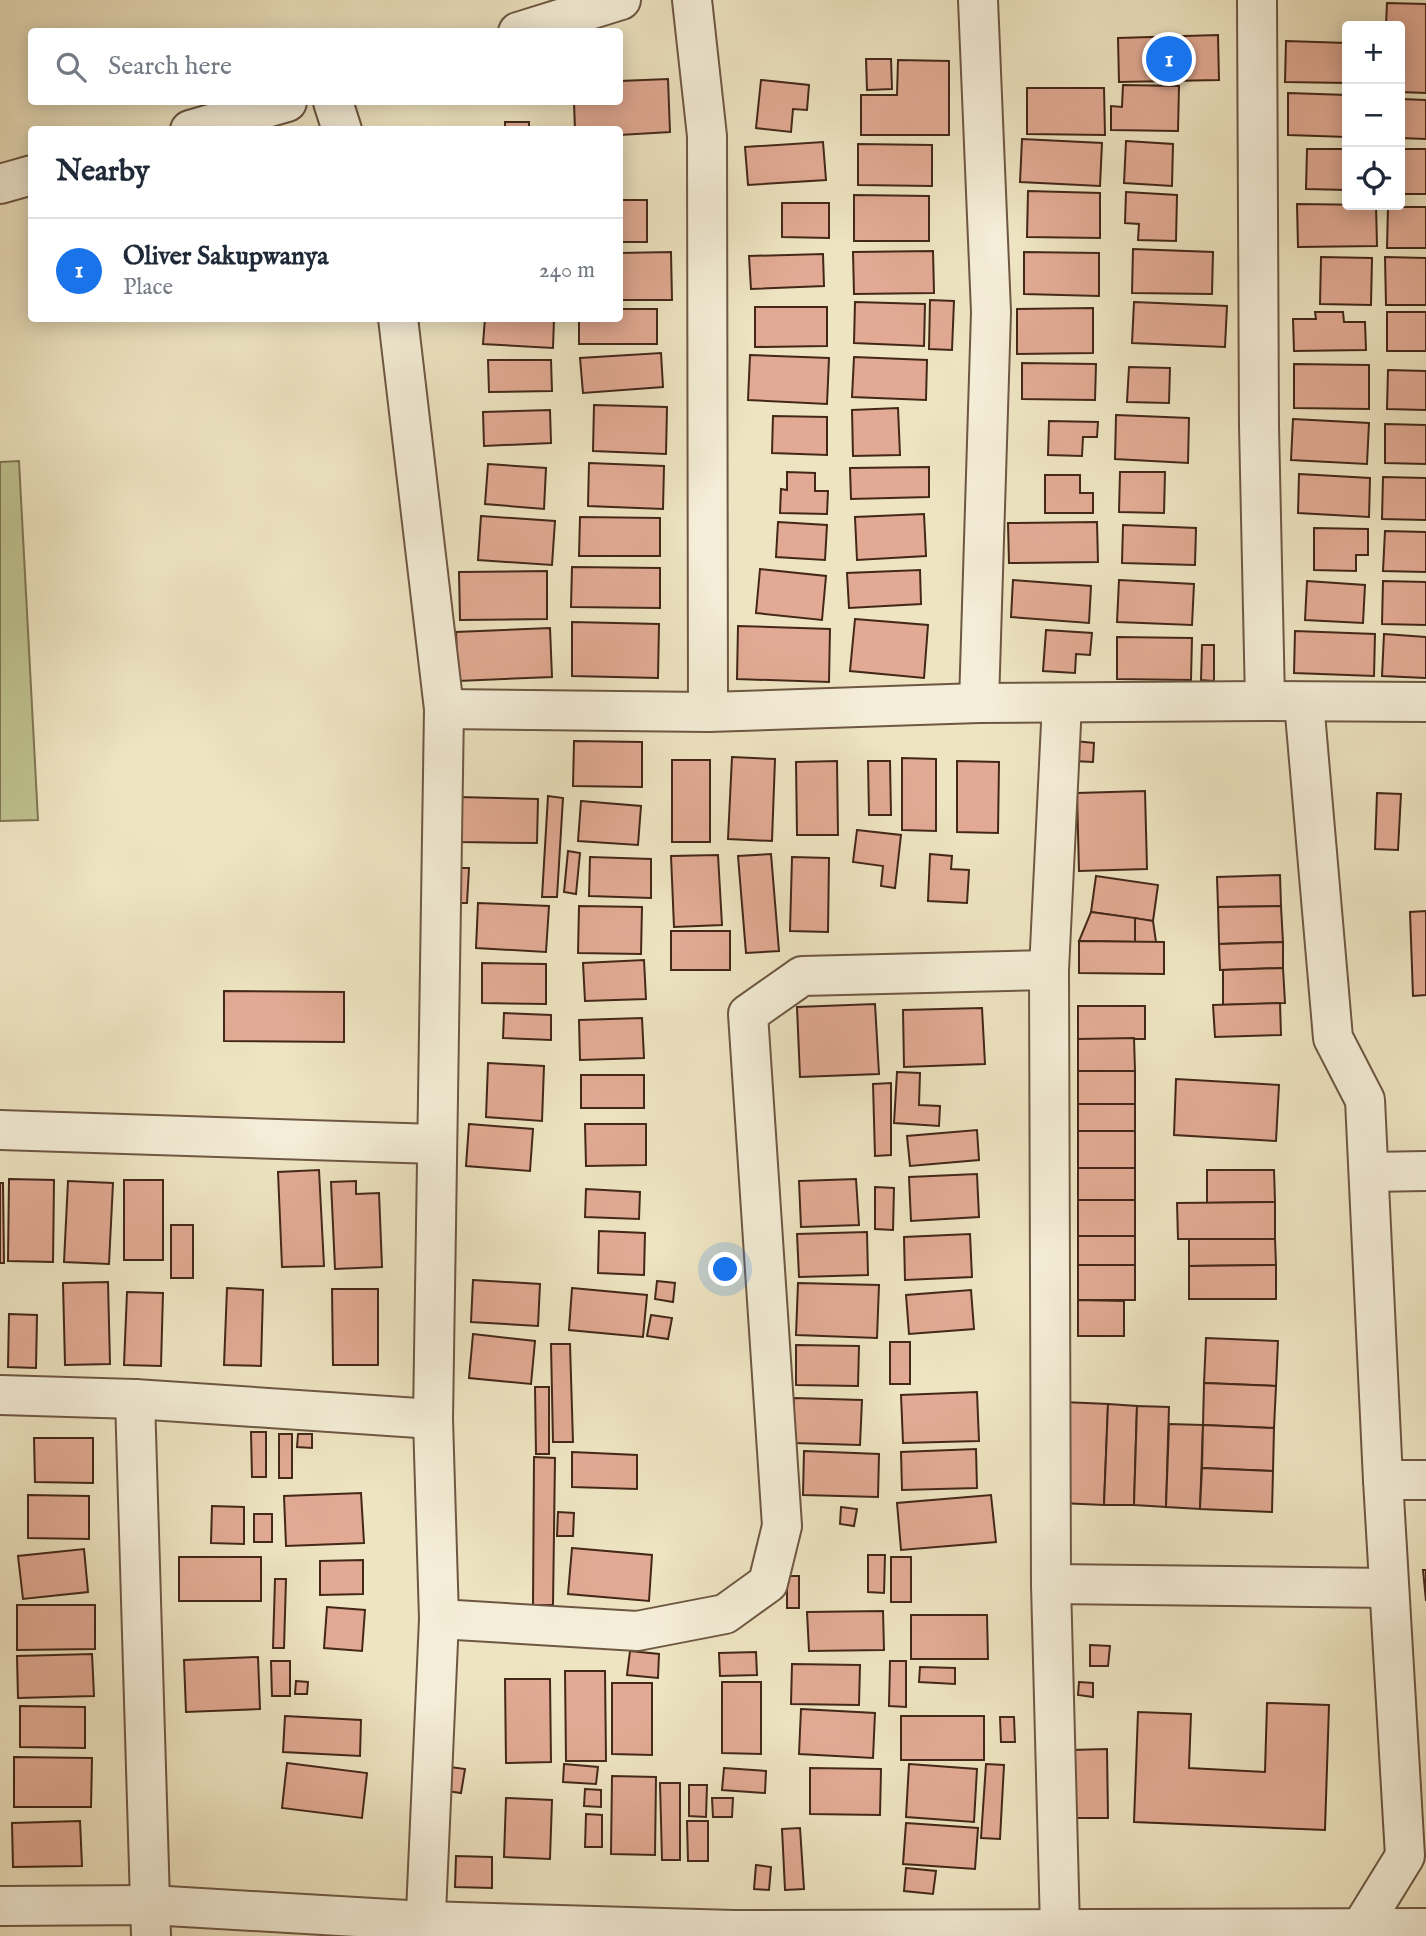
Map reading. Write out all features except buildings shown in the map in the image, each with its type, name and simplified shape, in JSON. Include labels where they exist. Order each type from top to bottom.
[{"type":"street","points":[[531,28],[621,0]]},
{"type":"street","points":[[692,0],[707,136],[708,712]]},
{"type":"street","points":[[978,0],[991,312],[979,703]]},
{"type":"street","points":[[1257,0],[1259,412],[1265,701]]},
{"type":"street","points":[[204,126],[277,105]]},
{"type":"street","points":[[334,105],[341,126]]},
{"type":"street","points":[[0,184],[28,176]]},
{"type":"street","points":[[398,322],[444,709],[433,1419],[439,1619],[425,1929]]},
{"type":"street","points":[[1304,702],[1334,1038],[1365,1100],[1405,1857],[1360,1932]]},
{"type":"street","points":[[444,709],[708,712],[979,703],[1426,702]]},
{"type":"street","points":[[1060,1928],[1051,1584],[1049,970],[1062,703]]},
{"type":"street","points":[[439,1619],[637,1631],[725,1614],[768,1583],[782,1526],[748,1014],[802,976],[1049,970]]},
{"type":"street","points":[[0,1130],[436,1143]]},
{"type":"street","points":[[1370,1172],[1426,1171]]},
{"type":"street","points":[[0,1395],[135,1399],[433,1419]]},
{"type":"street","points":[[135,1399],[151,1920]]},
{"type":"street","points":[[1383,1480],[1426,1480]]},
{"type":"street","points":[[1051,1584],[1389,1588]]},
{"type":"street","points":[[0,1906],[151,1920],[425,1929],[734,1933],[1060,1928],[1360,1932],[1426,1928]]},
{"type":"green space","points":[[19,461],[38,820],[0,821],[0,462]]},
{"type":"place","name":"Oliver Sakupwanya","points":[[1169,59]]}]
